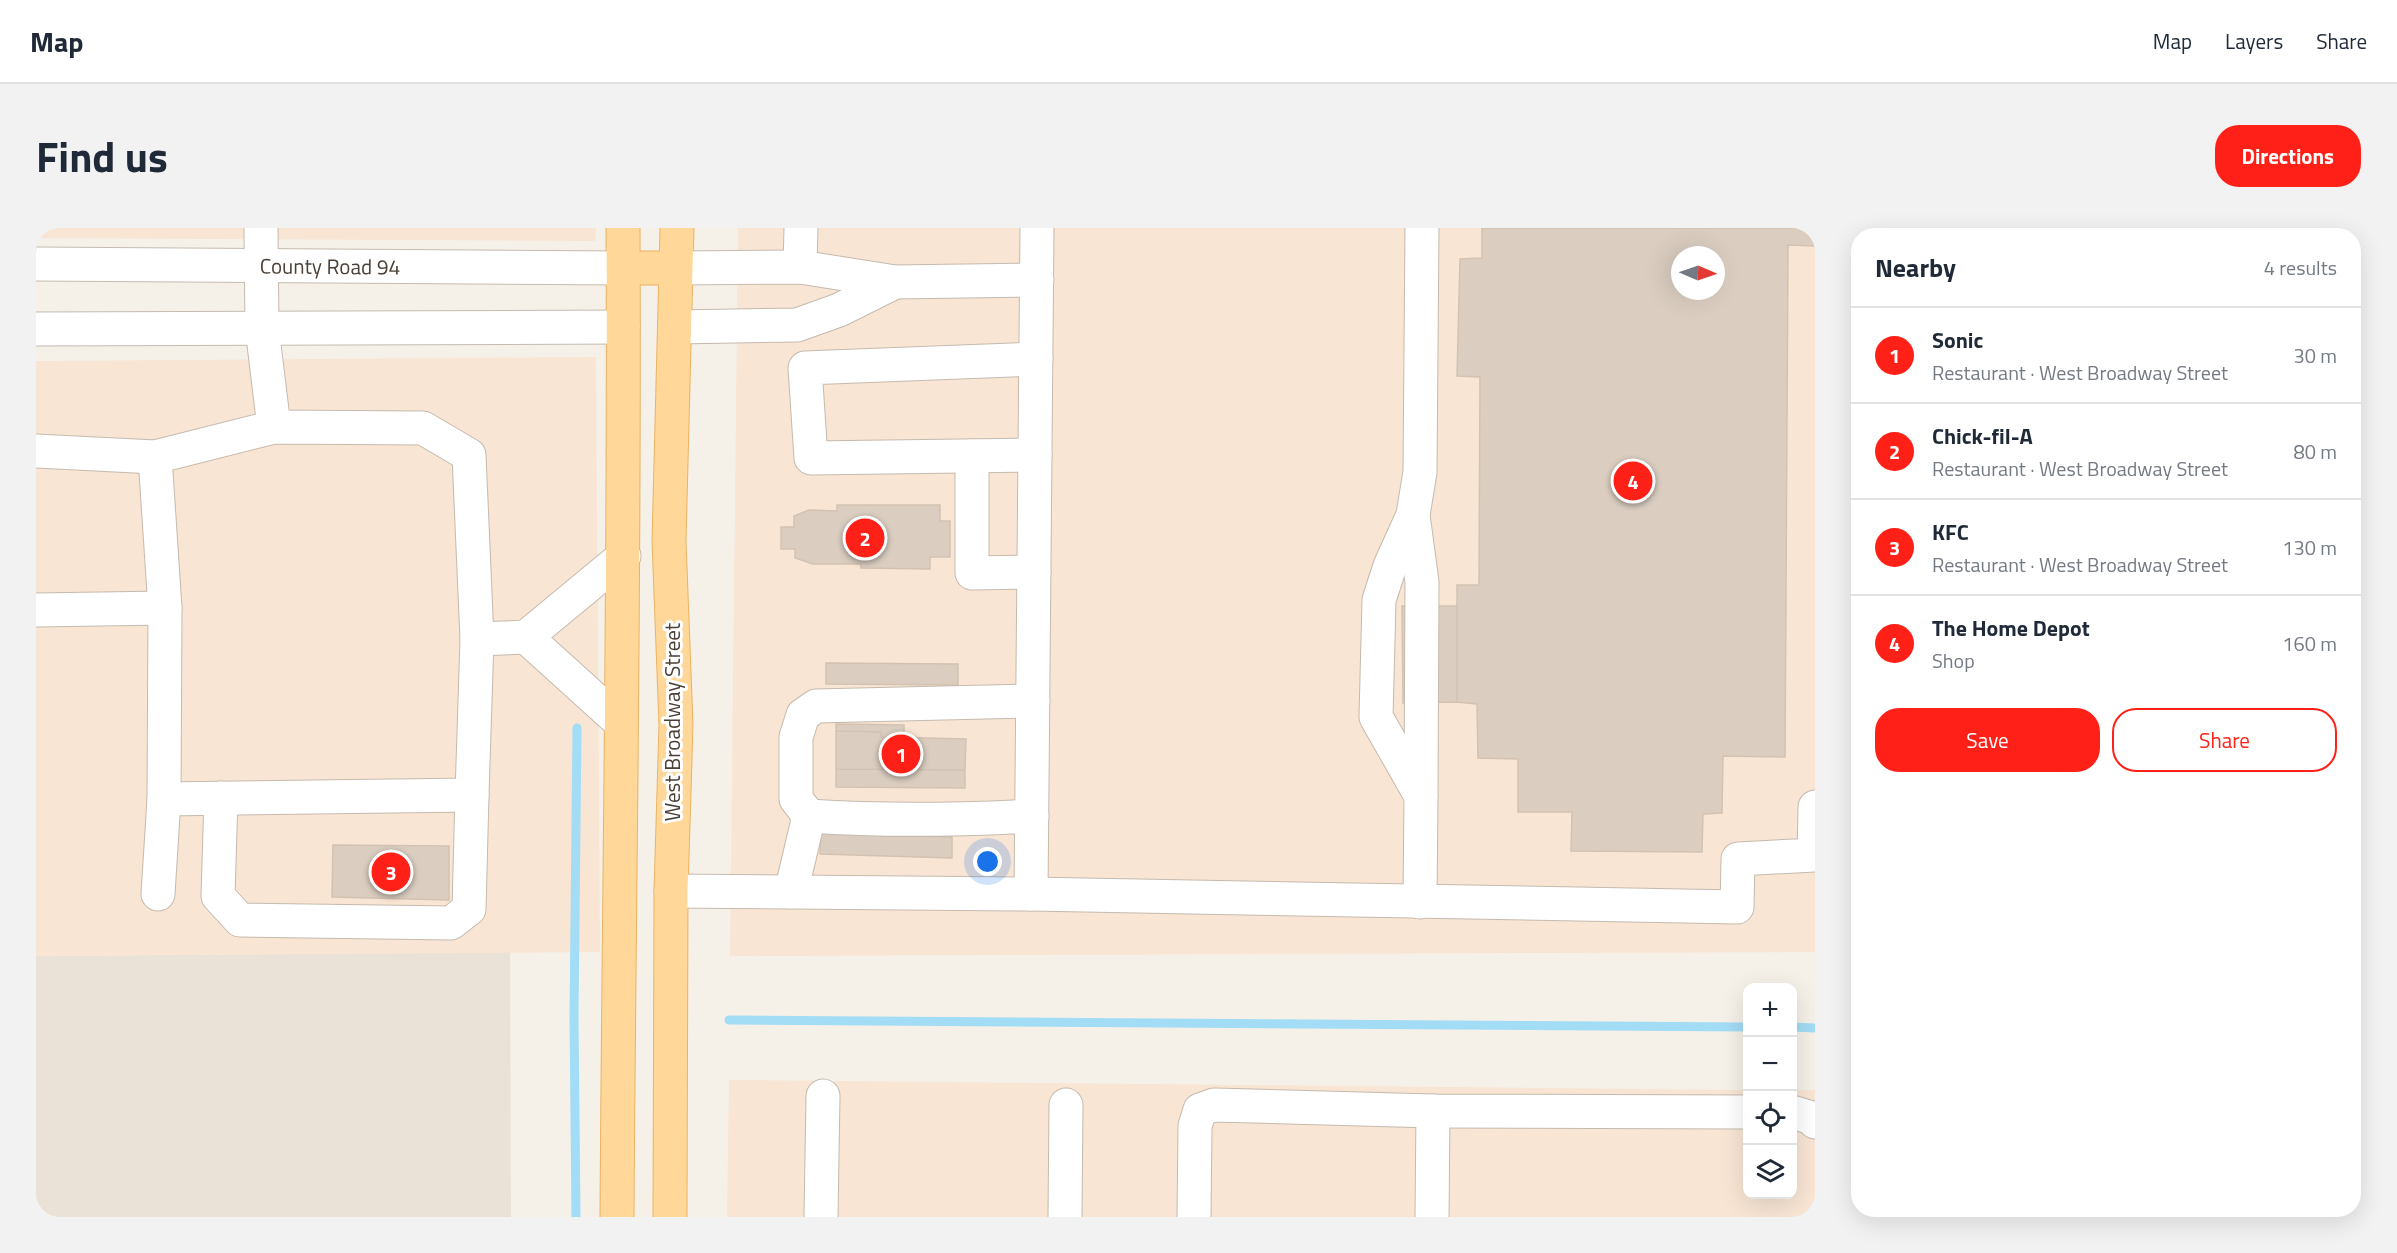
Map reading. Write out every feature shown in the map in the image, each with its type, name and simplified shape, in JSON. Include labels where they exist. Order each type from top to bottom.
[{"type":"main road","points":[[617,1217],[620,722],[624,556],[623,228]]},
{"type":"main road","name":"West Broadway Street","points":[[670,1217],[671,891],[676,725],[669,541],[677,228]]},
{"type":"main road","points":[[623,268],[676,268]]},
{"type":"main road","points":[[623,327],[675,327]]},
{"type":"street","points":[[261,228],[262,328],[274,427]]},
{"type":"street","points":[[800,267],[801,228]]},
{"type":"street","points":[[1031,894],[1037,228]]},
{"type":"street","points":[[1421,796],[1376,717],[1378,600],[1390,566],[1413,515],[1420,472],[1422,228]]},
{"type":"street","name":"County Road 94","points":[[36,264],[623,268]]},
{"type":"street","points":[[676,268],[800,267],[895,282],[1037,280]]},
{"type":"street","points":[[675,327],[797,325],[839,310],[895,282]]},
{"type":"street","points":[[36,328],[623,327]]},
{"type":"street","points":[[1035,455],[811,458],[805,368],[1036,359]]},
{"type":"street","points":[[36,451],[155,457],[274,427],[423,428],[469,455],[477,639],[469,909],[451,923],[240,920],[218,896],[222,798]]},
{"type":"street","points":[[972,456],[972,573],[1034,572]]},
{"type":"street","points":[[155,457],[165,608],[164,799],[158,894]]},
{"type":"street","points":[[1413,515],[1422,582],[1420,902]]},
{"type":"street","points":[[477,639],[526,637],[624,556]]},
{"type":"street","points":[[36,610],[165,608]]},
{"type":"street","points":[[526,637],[620,722]]},
{"type":"street","points":[[1032,816],[965,820],[852,819],[810,816],[796,799],[796,737],[803,715],[816,706],[1033,702]]},
{"type":"street","points":[[164,799],[472,795]]},
{"type":"street","points":[[671,891],[1031,894],[1737,908],[1738,859],[1814,855],[1815,807]]},
{"type":"street","points":[[791,892],[810,816]]},
{"type":"street","points":[[820,1217],[823,1095]]},
{"type":"street","points":[[1065,1217],[1066,1105]]},
{"type":"street","points":[[1194,1217],[1195,1125],[1200,1110],[1214,1105],[1433,1111],[1743,1112]]},
{"type":"street","points":[[1432,1217],[1433,1111]]},
{"type":"street","points":[[1797,1114],[1812,1118],[1815,1122]]},
{"type":"shaded area","points":[[36,228],[596,228],[595,241],[36,238]]},
{"type":"shaded area","points":[[738,228],[1815,228],[1815,952],[730,956]]},
{"type":"shaded area","points":[[596,357],[600,952],[36,956],[36,361]]},
{"type":"shaded area","points":[[510,952],[511,1217],[36,1217],[36,956]]},
{"type":"shaded area","points":[[729,1080],[1743,1090],[1743,1199],[1797,1199],[1797,1090],[1815,1090],[1815,1217],[727,1217]]},
{"type":"building","points":[[1482,228],[1815,228],[1815,246],[1788,245],[1785,757],[1723,756],[1722,813],[1703,814],[1702,852],[1571,851],[1572,812],[1518,812],[1518,759],[1478,758],[1477,704],[1457,702],[1457,585],[1479,585],[1480,377],[1457,376],[1460,259],[1482,258]]},
{"type":"building","points":[[837,505],[940,505],[940,521],[950,521],[950,557],[930,557],[930,569],[861,568],[861,564],[813,564],[795,558],[795,549],[781,549],[781,527],[794,527],[794,516],[809,510],[837,511]]},
{"type":"building","points":[[1402,606],[1457,606],[1457,702],[1403,703]]},
{"type":"building","points":[[826,663],[958,664],[958,685],[826,684]]},
{"type":"building","points":[[836,724],[904,725],[904,738],[881,737],[881,732],[836,731]]},
{"type":"building","points":[[836,731],[881,732],[881,737],[966,739],[965,770],[836,769]]},
{"type":"building","points":[[836,769],[965,770],[965,788],[836,787]]},
{"type":"building","points":[[821,833],[952,837],[952,858],[820,854]]},
{"type":"building","points":[[333,845],[449,846],[449,900],[332,897]]},
{"type":"waterway","points":[[576,1217],[574,1017],[577,728]]},
{"type":"waterway","points":[[729,1020],[1743,1027]]},
{"type":"waterway","points":[[1797,1027],[1815,1028]]},
{"type":"place","name":"The Home Depot","points":[[1633,481]]},
{"type":"place","name":"Chick-fil-A","points":[[865,538]]},
{"type":"place","name":"Sonic","points":[[901,754]]},
{"type":"place","name":"KFC","points":[[391,872]]}]
